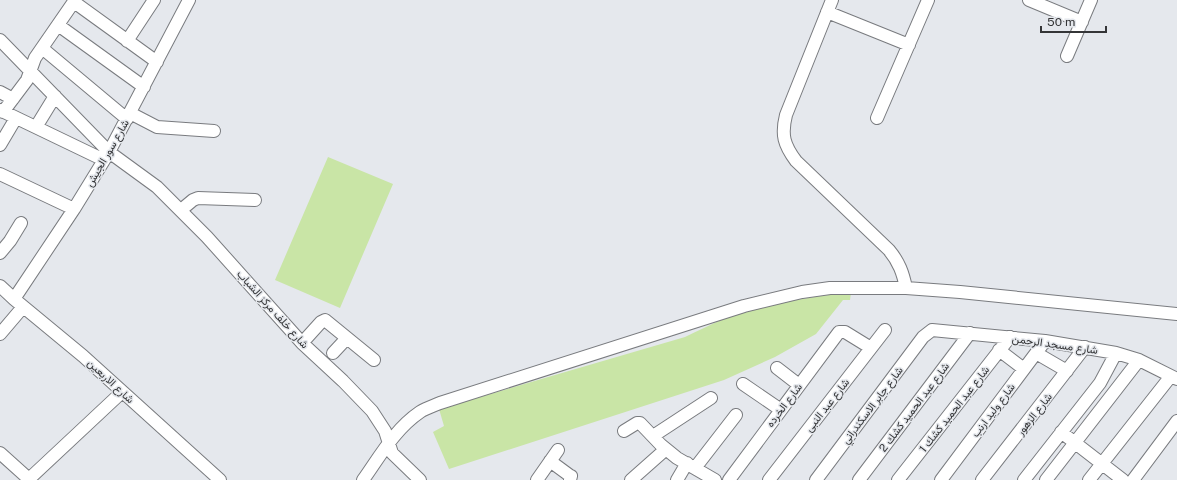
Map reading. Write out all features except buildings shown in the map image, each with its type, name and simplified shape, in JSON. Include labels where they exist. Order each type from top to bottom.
[{"type":"street","points":[[128,41],[154,0]]},
{"type":"street","name":"شارع سور الجيش","points":[[0,334],[107,156],[189,0]]},
{"type":"street","points":[[832,0],[786,115],[783,127],[784,140],[788,151],[796,161],[889,250],[898,261],[904,274],[906,288]]},
{"type":"street","points":[[877,118],[928,0]]},
{"type":"street","points":[[1029,0],[1082,22]]},
{"type":"street","points":[[1066,56],[1091,0]]},
{"type":"street","points":[[107,156],[36,127],[2,111],[27,80],[33,64],[42,48],[75,1],[157,62]]},
{"type":"street","points":[[827,12],[909,45]]},
{"type":"street","points":[[58,25],[144,87]]},
{"type":"street","points":[[1,45],[55,96],[107,156]]},
{"type":"street","points":[[42,48],[129,116],[157,127],[214,131]]},
{"type":"street","points":[[0,92],[13,99]]},
{"type":"street","points":[[36,127],[55,96]]},
{"type":"street","points":[[0,145],[16,118]]},
{"type":"street","name":"شارع خلف مركز الشباب","points":[[107,156],[144,177],[181,210],[302,343],[372,410],[382,426],[392,453],[420,480]]},
{"type":"street","points":[[0,174],[74,209]]},
{"type":"street","points":[[181,210],[192,200],[198,198],[255,200]]},
{"type":"street","points":[[0,253],[10,241],[21,222]]},
{"type":"street","name":"شارع الاربعين","points":[[0,286],[18,303],[83,356],[220,480]]},
{"type":"street","points":[[363,480],[389,443],[407,422],[421,411],[440,403],[744,306],[802,292],[830,288],[906,288],[1177,314]]},
{"type":"street","points":[[302,343],[321,322],[325,320],[374,360]]},
{"type":"street","name":"شارع مسجد الرحمن","points":[[928,331],[935,329],[1085,347],[1116,353],[1139,360],[1174,378]]},
{"type":"street","name":"شارع عبد النبى","points":[[769,480],[885,330]]},
{"type":"street","name":"شارع جابر الاسكندراني","points":[[816,480],[928,331]]},
{"type":"street","name":"شارع الخرده","points":[[729,480],[799,385],[841,332],[844,332],[871,348]]},
{"type":"street","name":"شارع عبد الحميد كشك 2","points":[[858,480],[970,333]]},
{"type":"street","name":"شارع عبد الحميد كشك 1","points":[[898,480],[1010,337]]},
{"type":"street","points":[[333,353],[347,338]]},
{"type":"street","name":"شارع وليد ارنب","points":[[941,480],[1045,341]]},
{"type":"street","name":"شارع الزهور","points":[[982,480],[1085,347]]},
{"type":"street","points":[[999,350],[1024,369]]},
{"type":"street","points":[[1036,353],[1066,371]]},
{"type":"street","points":[[1024,480],[1100,383],[1116,353]]},
{"type":"street","points":[[1046,480],[1139,360]]},
{"type":"street","points":[[777,368],[799,385]]},
{"type":"street","points":[[1089,480],[1174,378]]},
{"type":"street","points":[[743,384],[781,410]]},
{"type":"street","points":[[0,453],[29,479],[122,392]]},
{"type":"street","points":[[653,436],[711,398]]},
{"type":"street","points":[[677,480],[736,415]]},
{"type":"street","points":[[1133,480],[1177,421]]},
{"type":"street","points":[[624,431],[637,423],[640,423],[666,449],[691,466],[716,480]]},
{"type":"street","points":[[1061,432],[1123,480]]},
{"type":"street","points":[[631,480],[666,449]]},
{"type":"street","points":[[537,480],[558,450]]},
{"type":"street","points":[[550,461],[571,476],[570,480]]},
{"type":"green space","points":[[328,157],[393,184],[340,308],[275,280]]},
{"type":"green space","points":[[851,293],[850,300],[843,300],[816,334],[775,357],[724,380],[449,469],[433,432],[444,426],[439,409],[685,337],[724,319],[755,309],[803,299]]}]
